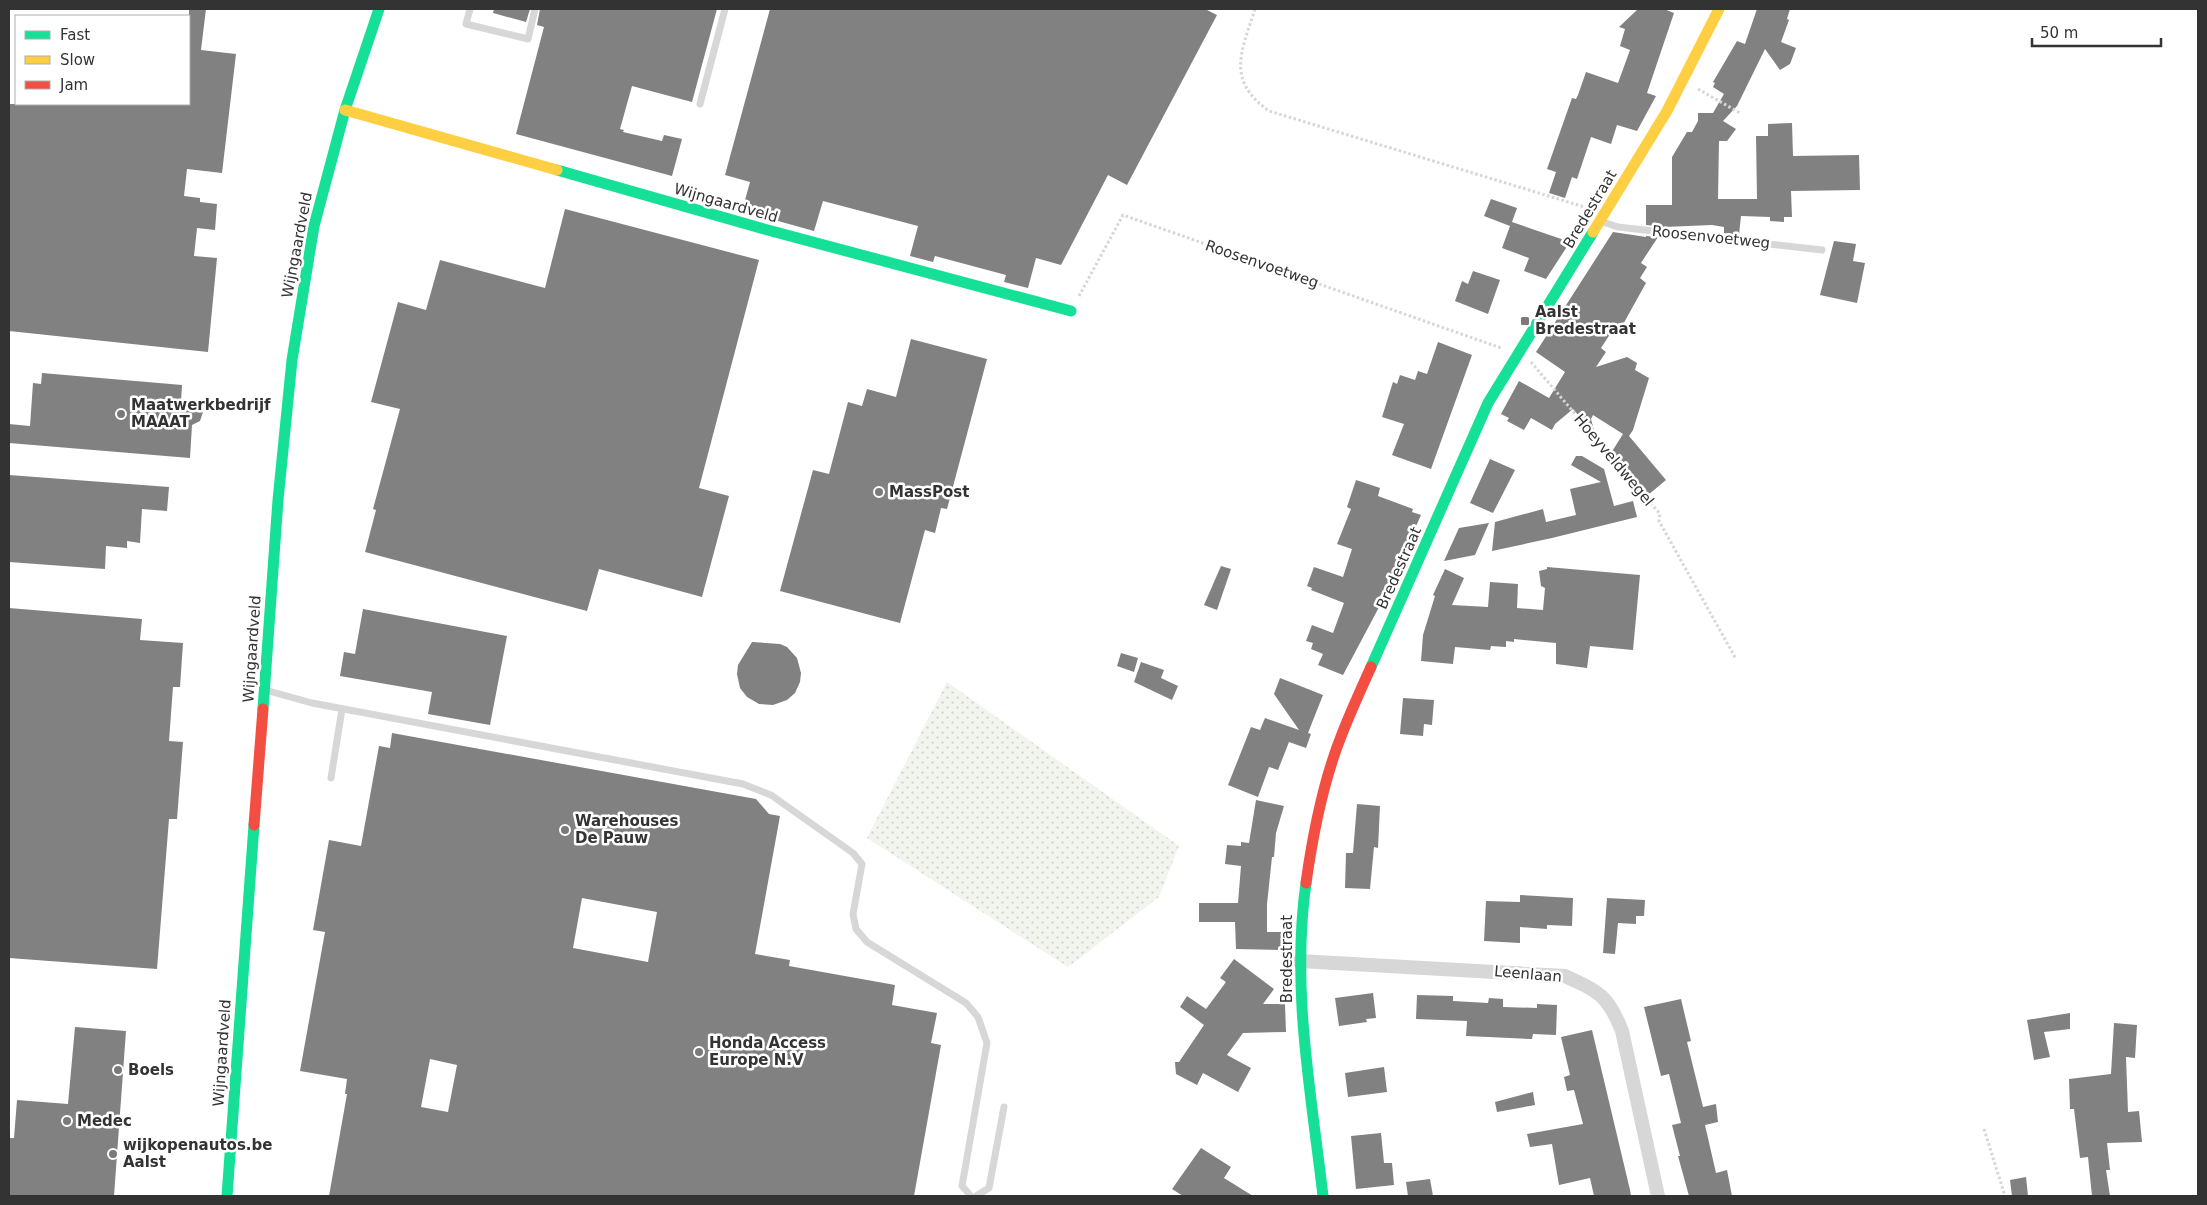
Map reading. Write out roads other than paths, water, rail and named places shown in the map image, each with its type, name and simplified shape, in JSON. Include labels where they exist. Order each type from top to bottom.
[{"type":"street","name":"Wijngaardveld","points":[[227,1196],[278,500],[292,360],[314,226],[345,110],[379,9]]},
{"type":"street","name":"Bredestraat","points":[[1323,1196],[1300,995],[1299,961],[1302,904],[1309,852],[1328,772],[1341,736],[1477,427],[1516,354],[1684,82],[1719,9]]},
{"type":"street","name":"Wijngaardveld","points":[[345,110],[764,229],[1071,311]]},
{"type":"street","name":"Leenlaan","points":[[1299,961],[1565,976],[1598,991],[1614,1010],[1622,1031],[1658,1196]]},
{"type":"lane","points":[[470,9],[466,24],[528,39],[535,9]]},
{"type":"lane","points":[[700,104],[725,9]]},
{"type":"lane","name":"Roosenvoetweg","points":[[1602,217],[1618,227],[1822,250]]},
{"type":"lane","points":[[264,690],[342,709],[743,784],[772,795],[853,852],[862,864],[853,914],[856,930],[867,942],[966,1003],[978,1017],[987,1043],[962,1186],[971,1196]]},
{"type":"lane","points":[[331,778],[342,709]]},
{"type":"lane","points":[[976,1196],[989,1188],[1004,1107]]},
{"type":"place","name":"Aalst Bredestraat","points":[[1525,321]]},
{"type":"place","name":"Maatwerkbedrijf MAAAT","points":[[121,414]]},
{"type":"place","name":"MassPost","points":[[879,492]]},
{"type":"place","name":"Warehouses De Pauw","points":[[565,830]]},
{"type":"place","name":"Honda Access Europe N.V","points":[[699,1052]]},
{"type":"place","name":"Boels","points":[[118,1070]]},
{"type":"place","name":"Medec","points":[[67,1121]]},
{"type":"place","name":"wijkopenautos.be Aalst","points":[[113,1154]]}]
